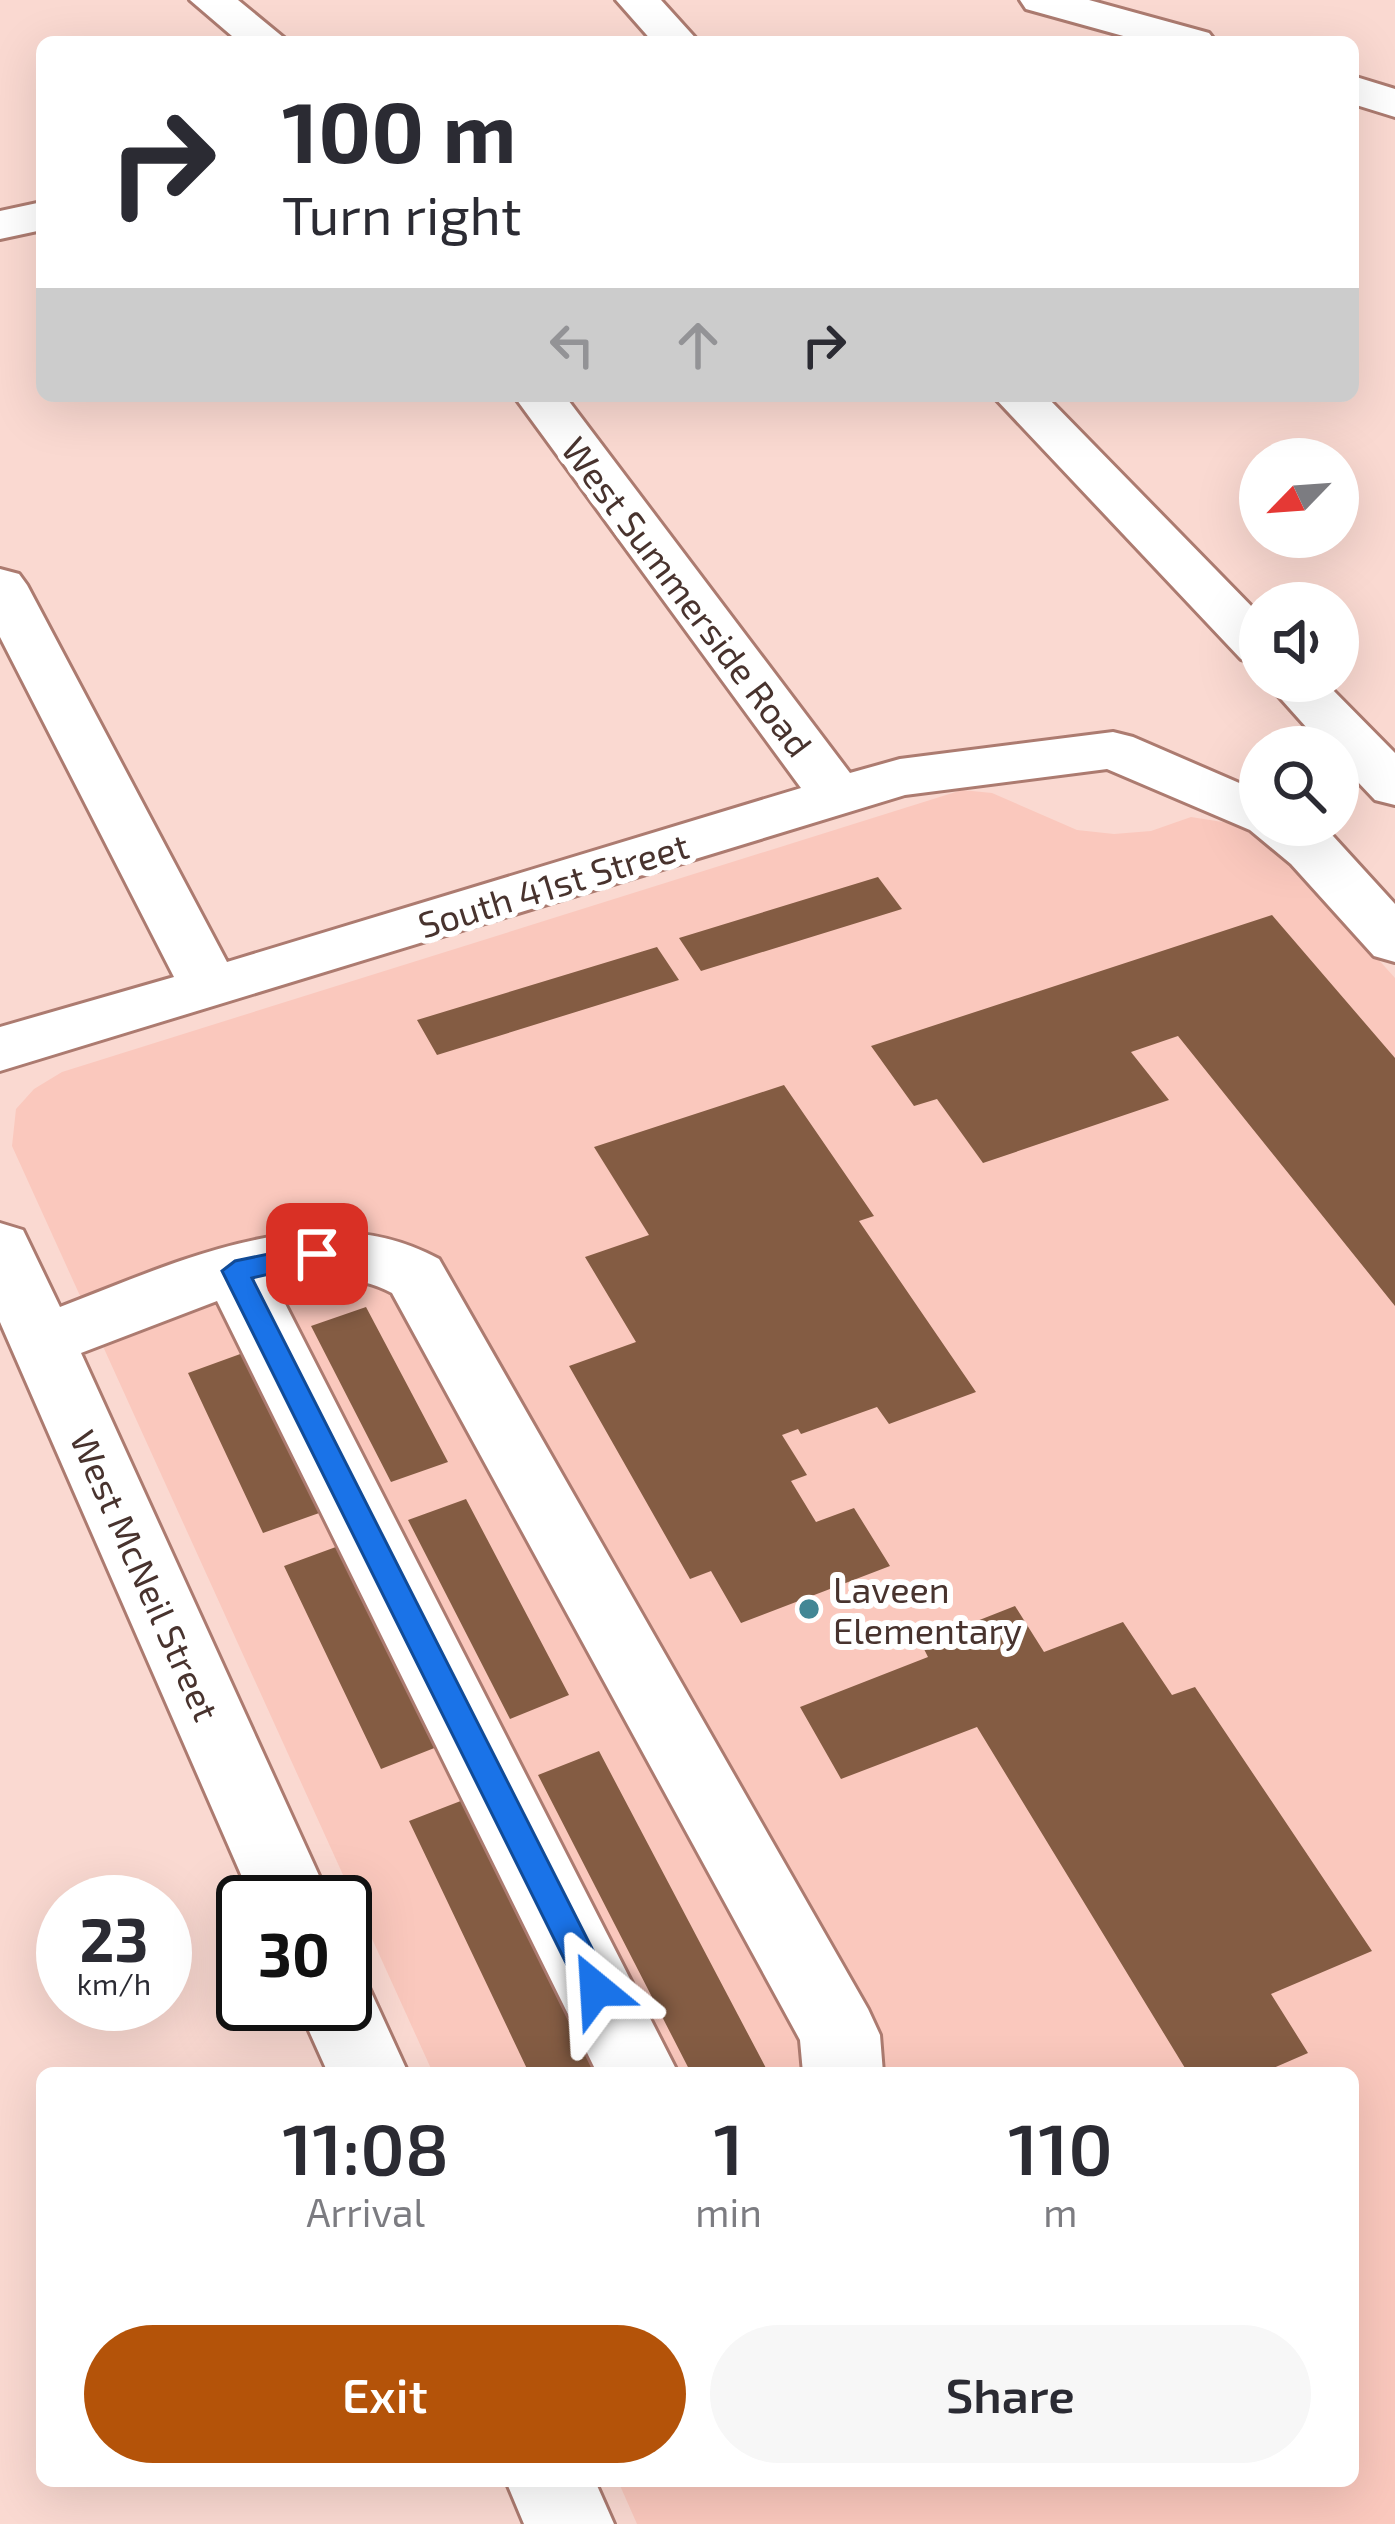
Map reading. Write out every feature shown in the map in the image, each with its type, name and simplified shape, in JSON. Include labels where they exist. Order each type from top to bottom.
[{"type":"street","points":[[211,0],[259,36]]},
{"type":"street","points":[[637,0],[671,36]]},
{"type":"street","points":[[1041,0],[1172,36]]},
{"type":"street","points":[[1359,91],[1395,104]]},
{"type":"street","points":[[0,226],[36,217]]},
{"type":"street","name":"West Summerside Road","points":[[542,402],[836,796]]},
{"type":"street","points":[[1024,402],[1239,625]]},
{"type":"street","points":[[0,585],[210,988]]},
{"type":"street","points":[[1313,702],[1395,788]]},
{"type":"street","name":"South 41st Street","points":[[0,1048],[899,777],[1113,750],[1239,805]]},
{"type":"street","points":[[1306,846],[1395,942]]},
{"type":"street","points":[[17,1304],[317,1254],[385,1259],[416,1276],[840,2035],[843,2067]]},
{"type":"street","points":[[235,1271],[635,2067]]},
{"type":"street","name":"West McNeil Street","points":[[17,1304],[280,1875]]},
{"type":"street","points":[[349,2031],[365,2067]]},
{"type":"street","points":[[553,2487],[569,2524]]},
{"type":"shaded area","name":"Laveen Elementary","points":[[962,790],[992,793],[1077,830],[1151,831],[1191,817],[1239,827],[1239,846],[1279,849],[1395,978],[1395,2524],[637,2524],[621,2487],[1359,2487],[1359,2067],[430,2067],[372,1939],[372,1875],[343,1875],[12,1146],[16,1109],[34,1089],[62,1072]]},
{"type":"building","points":[[878,877],[902,909],[701,971],[679,938]]},
{"type":"building","points":[[1272,915],[1395,1058],[1395,1306],[1178,1036],[1131,1052],[1169,1100],[983,1163],[937,1099],[914,1106],[871,1046]]},
{"type":"building","points":[[657,947],[679,980],[437,1055],[417,1020]]},
{"type":"building","points":[[784,1085],[874,1216],[859,1221],[976,1392],[889,1424],[877,1407],[801,1434],[798,1429],[782,1435],[807,1475],[791,1481],[816,1522],[854,1508],[890,1566],[741,1623],[711,1571],[690,1579],[569,1366],[636,1342],[585,1257],[649,1235],[594,1147]]},
{"type":"building","points":[[366,1307],[448,1462],[391,1482],[311,1326]]},
{"type":"building","points":[[243,1353],[322,1512],[263,1533],[188,1373]]},
{"type":"building","points":[[466,1499],[569,1695],[510,1719],[408,1520]]},
{"type":"building","points":[[344,1544],[442,1745],[381,1769],[284,1566]]},
{"type":"building","points":[[1015,1606],[1044,1652],[1123,1622],[1172,1695],[1195,1687],[1372,1951],[1271,1994],[1308,2053],[1276,2067],[1184,2067],[977,1727],[841,1779],[800,1707],[928,1657],[921,1643]]},
{"type":"building","points":[[599,1751],[765,2067],[688,2067],[538,1775]]},
{"type":"building","points":[[471,1797],[605,2067],[526,2067],[409,1821]]},
{"type":"place","name":"Laveen Elementary","points":[[809,1609]]},
{"type":"route","points":[[317,1254],[235,1271],[596,1989]]}]
